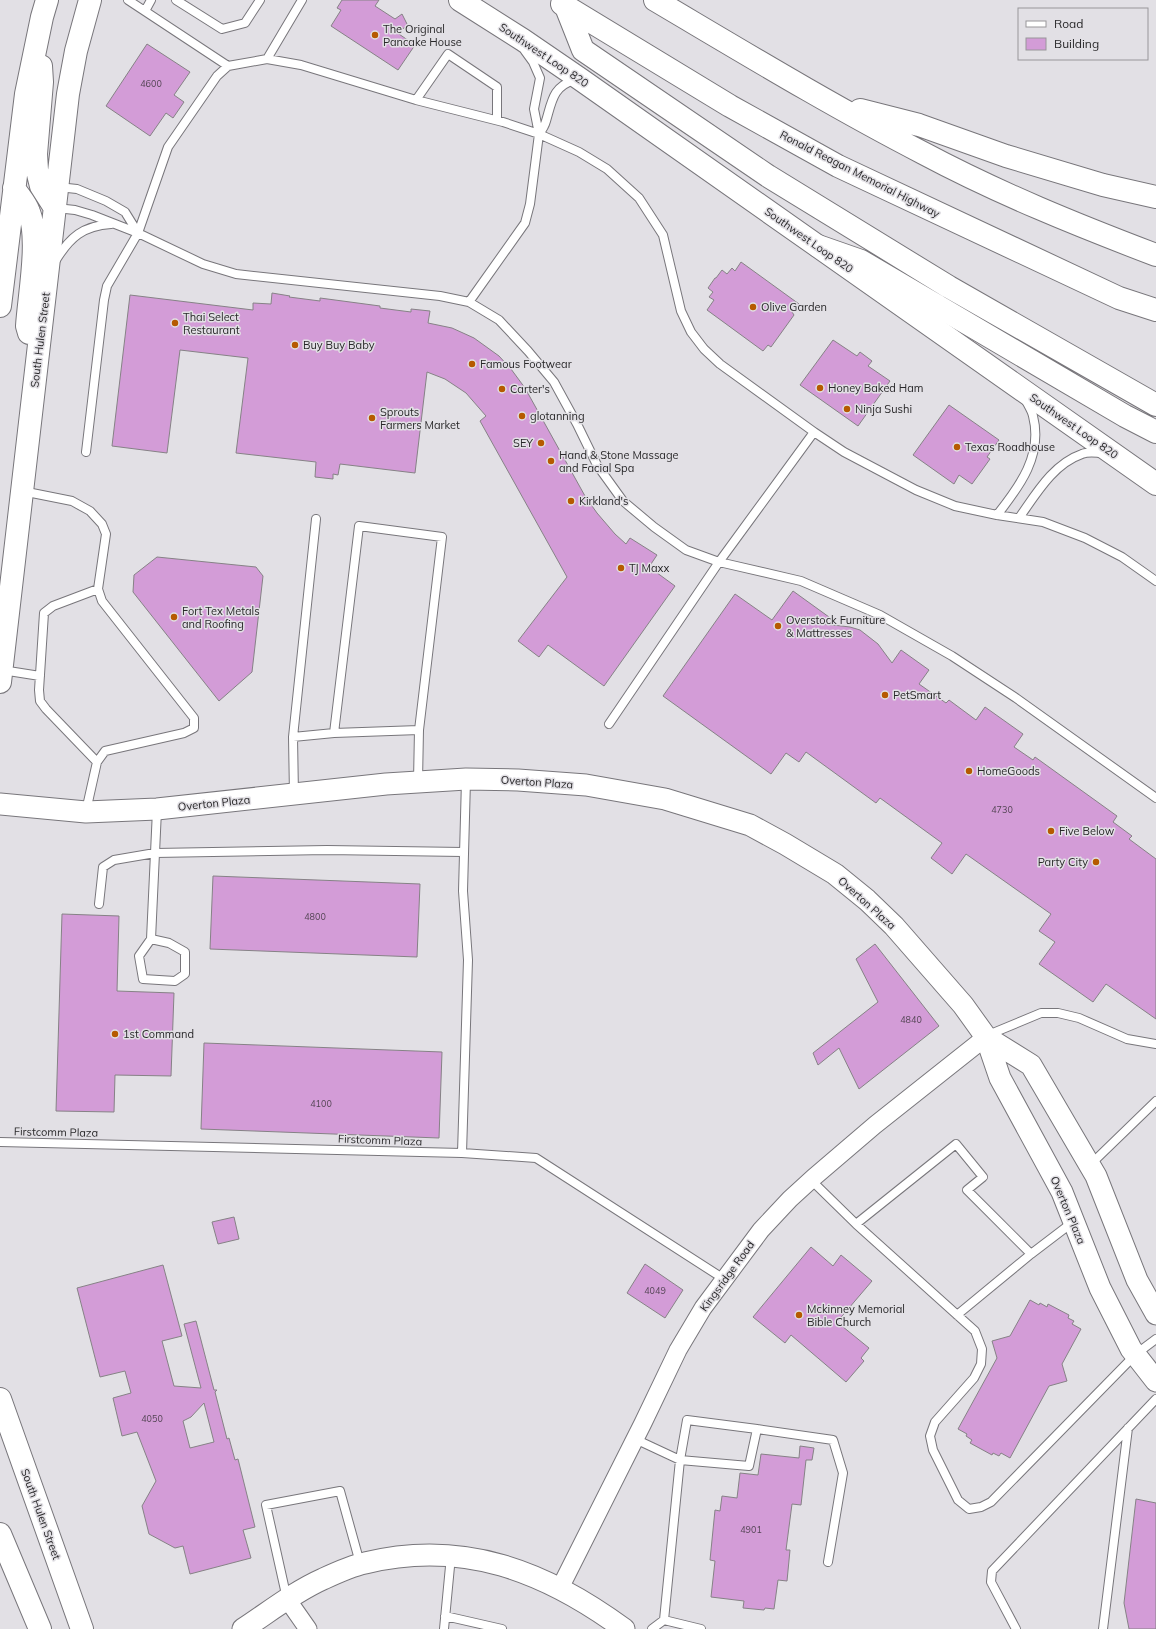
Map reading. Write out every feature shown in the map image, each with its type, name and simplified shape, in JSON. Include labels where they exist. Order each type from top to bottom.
[{"type":"main road","points":[[0,306],[10,205],[26,94],[39,33],[48,0]]},
{"type":"main road","name":"South Hulen Street","points":[[1,676],[48,274],[52,196],[76,51],[90,0]]},
{"type":"main road","name":"Southwest Loop 820","points":[[460,0],[510,31],[580,79],[1156,484]]},
{"type":"main road","points":[[654,0],[830,102],[924,154],[994,188],[1100,234],[1156,255]]},
{"type":"main road","points":[[561,3],[583,50],[768,176],[949,286],[1156,405]]},
{"type":"main road","name":"Ronald Reagan Memorial Highway","points":[[561,3],[730,106],[838,166],[1119,298],[1156,310]]},
{"type":"main road","points":[[10,205],[52,196],[38,177],[36,163],[42,82],[39,33]]},
{"type":"main road","points":[[830,102],[919,125],[1006,156],[1103,185],[1156,197]]},
{"type":"main road","points":[[10,205],[31,217],[34,238],[27,326],[37,361]]},
{"type":"main road","points":[[818,246],[861,261],[1125,416],[1156,432]]},
{"type":"main road","points":[[1119,298],[1156,322]]},
{"type":"main road","name":"South Hulen Street","points":[[0,1399],[82,1629]]},
{"type":"main road","points":[[0,1534],[40,1629]]},
{"type":"street","name":"Overton Plaza","points":[[0,804],[86,812],[157,809],[386,784],[466,779],[518,780],[586,785],[666,799],[750,825],[835,874],[867,900],[894,926],[963,1005],[986,1037],[1000,1078],[1062,1192],[1100,1288],[1130,1349],[1136,1354],[1156,1381]]},
{"type":"street","name":"Overton Plaza","points":[[986,1037],[1031,1064],[1090,1165],[1137,1280],[1156,1314]]},
{"type":"street","name":"Kingsridge Road","points":[[560,1588],[678,1350],[703,1308],[761,1230],[790,1199],[875,1125],[986,1037]]},
{"type":"street","points":[[252,1626],[288,1599],[321,1580],[361,1564],[390,1558],[423,1554],[451,1556],[494,1563],[527,1574],[560,1588],[624,1629]]},
{"type":"street","points":[[288,1599],[308,1629]]},
{"type":"lane","points":[[128,0],[228,66]]},
{"type":"lane","points":[[144,10],[151,0]]},
{"type":"lane","points":[[176,0],[222,29],[245,23],[260,0]]},
{"type":"lane","points":[[267,59],[302,0]]},
{"type":"lane","points":[[469,302],[525,223],[530,204],[539,134],[534,109],[540,78],[533,62],[510,31]]},
{"type":"lane","points":[[416,100],[448,54],[497,87],[496,120]]},
{"type":"lane","points":[[86,452],[104,300],[107,286],[138,233],[168,146],[217,76],[228,66],[267,59],[301,65],[416,100],[496,120],[539,134],[579,152],[607,169],[639,198],[663,235],[680,311],[691,332],[704,349],[720,364],[844,452],[916,490],[955,506],[1043,522],[1085,538],[1122,557],[1156,581]]},
{"type":"lane","points":[[539,134],[546,122],[549,106],[556,92],[565,83],[580,79]]},
{"type":"lane","points":[[52,196],[77,189],[106,201],[126,212],[138,233]]},
{"type":"lane","points":[[52,196],[82,212],[138,233],[203,264],[236,274],[440,296],[469,302],[499,320],[528,350],[554,382],[597,465],[623,501],[654,527],[686,550],[719,562],[801,581],[880,615],[952,656],[1016,698],[1156,798]]},
{"type":"lane","points":[[48,274],[67,243],[76,235],[92,227],[114,223]]},
{"type":"lane","points":[[998,515],[1015,493],[1030,467],[1036,439],[1033,415],[1019,388]]},
{"type":"lane","points":[[609,724],[719,562],[814,432]]},
{"type":"lane","points":[[1019,518],[1049,476],[1064,464],[1083,453],[1113,453]]},
{"type":"lane","points":[[22,491],[72,501],[90,511],[102,524],[106,534],[98,589],[102,601],[194,718],[194,728],[184,734],[105,751],[97,762],[86,812]]},
{"type":"lane","points":[[294,795],[293,738],[316,519]]},
{"type":"lane","points":[[334,734],[359,526],[442,537],[418,730],[418,782]]},
{"type":"lane","points":[[97,762],[40,701],[40,676],[44,613],[53,606],[98,589]]},
{"type":"lane","points":[[1,676],[40,676]]},
{"type":"lane","points":[[293,738],[334,734],[418,730]]},
{"type":"lane","points":[[462,1153],[468,960],[463,891],[466,779]]},
{"type":"lane","points":[[151,939],[169,942],[185,952],[185,974],[175,981],[143,979],[139,956],[151,939],[157,809]]},
{"type":"lane","points":[[99,904],[103,867],[114,860],[155,853],[328,850],[463,852]]},
{"type":"lane","points":[[986,1037],[1041,1013],[1058,1013],[1079,1018],[1127,1039],[1156,1044]]},
{"type":"lane","points":[[1090,1165],[1156,1100]]},
{"type":"lane","name":"Firstcomm Plaza","points":[[0,1142],[462,1153],[536,1158],[724,1279]]},
{"type":"lane","points":[[856,1224],[956,1144],[983,1177],[967,1190],[1031,1254]]},
{"type":"lane","points":[[811,1180],[856,1224],[975,1331],[982,1349],[981,1364],[974,1378],[935,1422],[930,1436],[933,1450],[958,1500],[969,1509],[981,1507],[991,1502],[1136,1354],[1156,1339]]},
{"type":"lane","points":[[957,1315],[1031,1254],[1074,1221]]},
{"type":"lane","points":[[1016,1629],[991,1582],[992,1571],[1156,1399]]},
{"type":"lane","points":[[652,1629],[664,1620],[680,1460],[686,1420],[833,1440],[843,1473],[828,1562]]},
{"type":"lane","points":[[1103,1629],[1128,1428]]},
{"type":"lane","points":[[635,1439],[680,1460],[749,1466],[757,1429]]},
{"type":"lane","points":[[288,1599],[266,1505],[340,1491],[361,1564]]},
{"type":"lane","points":[[444,1629],[451,1556]]},
{"type":"lane","points":[[445,1616],[502,1629]]},
{"type":"lane","points":[[664,1620],[701,1629]]},
{"type":"building","name":"The Original Pancake House","points":[[342,0],[379,0],[375,6],[395,19],[402,14],[408,26],[396,32],[415,45],[398,70],[331,26],[341,10],[337,8]]},
{"type":"building","points":[[147,44],[190,72],[174,95],[184,102],[173,118],[166,113],[150,136],[106,106]]},
{"type":"building","name":"Olive Garden","points":[[741,262],[799,304],[792,312],[794,315],[771,347],[768,345],[763,351],[707,310],[714,300],[709,297],[713,292],[708,288],[715,278],[722,270],[727,274],[732,268],[735,271]]},
{"type":"building","points":[[272,293],[320,301],[320,298],[380,306],[380,308],[411,312],[411,309],[430,311],[428,323],[452,328],[474,338],[499,356],[511,369],[525,388],[585,496],[597,513],[615,534],[626,544],[630,538],[657,555],[649,567],[675,586],[604,686],[548,645],[539,657],[518,641],[567,577],[480,421],[486,416],[466,393],[445,379],[427,372],[415,473],[340,464],[338,475],[333,474],[333,479],[315,477],[316,462],[236,453],[248,358],[180,350],[167,453],[112,446],[130,295],[253,310],[253,303],[271,304]]},
{"type":"building","points":[[833,340],[857,356],[860,352],[872,361],[868,366],[890,381],[858,426],[800,385]]},
{"type":"building","name":"Texas Roadhouse","points":[[949,405],[999,440],[987,457],[990,459],[972,484],[959,475],[954,484],[913,455]]},
{"type":"building","points":[[157,557],[256,567],[263,576],[252,672],[219,701],[133,592],[134,575]]},
{"type":"building","points":[[793,591],[829,617],[824,624],[850,627],[860,630],[878,644],[892,663],[901,650],[929,670],[919,684],[946,703],[949,700],[976,720],[985,707],[1023,734],[1014,747],[1033,760],[1035,757],[1117,816],[1113,822],[1132,836],[1129,839],[1156,859],[1156,1019],[1106,984],[1093,1002],[1039,964],[1055,942],[1039,931],[1051,914],[966,854],[952,874],[931,858],[942,843],[880,798],[876,803],[806,752],[799,762],[786,753],[771,774],[663,696],[735,594],[772,620]]},
{"type":"building","points":[[213,876],[420,884],[417,957],[210,949]]},
{"type":"building","name":"1st Command","points":[[62,914],[119,916],[117,991],[174,993],[171,1076],[115,1075],[114,1112],[56,1111]]},
{"type":"building","points":[[875,944],[939,1026],[859,1089],[839,1048],[818,1065],[813,1053],[878,1002],[856,959]]},
{"type":"building","points":[[204,1043],[442,1052],[439,1138],[201,1129]]},
{"type":"building","points":[[234,1217],[239,1239],[218,1244],[212,1222]]},
{"type":"building","name":"Mckinney Memorial Bible Church","points":[[811,1247],[833,1266],[841,1255],[872,1281],[837,1322],[869,1348],[861,1358],[864,1361],[846,1382],[791,1335],[785,1343],[753,1317]]},
{"type":"building","points":[[645,1264],[683,1290],[665,1318],[627,1293]]},
{"type":"building","points":[[163,1265],[182,1336],[162,1341],[174,1386],[201,1388],[184,1324],[196,1321],[214,1390],[217,1390],[215,1392],[227,1439],[229,1438],[235,1460],[238,1459],[255,1527],[243,1530],[251,1558],[190,1574],[183,1546],[175,1548],[149,1534],[142,1506],[156,1481],[137,1432],[122,1436],[113,1398],[131,1393],[125,1371],[100,1377],[77,1288]],"holes":[[[204,1403],[214,1442],[190,1448],[183,1421],[191,1417]]]},
{"type":"building","points":[[1030,1300],[1047,1307],[1048,1304],[1069,1315],[1068,1318],[1074,1321],[1072,1324],[1081,1329],[1062,1364],[1067,1381],[1049,1386],[1010,1458],[1001,1453],[999,1456],[993,1453],[992,1455],[970,1443],[972,1440],[966,1436],[967,1434],[958,1429],[997,1358],[992,1341],[1010,1336]]},
{"type":"building","points":[[800,1446],[814,1448],[812,1460],[806,1460],[801,1505],[792,1504],[786,1550],[790,1550],[787,1581],[778,1580],[774,1609],[765,1608],[764,1610],[743,1608],[744,1601],[711,1597],[715,1561],[710,1560],[715,1510],[720,1511],[722,1496],[737,1498],[740,1473],[758,1475],[761,1454],[799,1458]]},
{"type":"building","points":[[1136,1499],[1156,1503],[1156,1629],[1129,1629],[1124,1603]]},
{"type":"place","name":"The Original Pancake House","points":[[375,35]]},
{"type":"place","name":"Olive Garden","points":[[753,307]]},
{"type":"place","name":"Thai Select Restaurant","points":[[175,323]]},
{"type":"place","name":"Buy Buy Baby","points":[[295,345]]},
{"type":"place","name":"Famous Footwear","points":[[472,364]]},
{"type":"place","name":"Honey Baked Ham","points":[[820,388]]},
{"type":"place","name":"Carter's","points":[[502,389]]},
{"type":"place","name":"Ninja Sushi","points":[[847,409]]},
{"type":"place","name":"glotanning","points":[[522,416]]},
{"type":"place","name":"Sprouts Farmers Market","points":[[372,418]]},
{"type":"place","name":"SEY","points":[[541,443]]},
{"type":"place","name":"Texas Roadhouse","points":[[957,447]]},
{"type":"place","name":"Hand & Stone Massage and Facial Spa","points":[[551,461]]},
{"type":"place","name":"Kirkland's","points":[[571,501]]},
{"type":"place","name":"TJ Maxx","points":[[621,568]]},
{"type":"place","name":"Fort Tex Metals and Roofing","points":[[174,617]]},
{"type":"place","name":"Overstock Furniture & Mattresses","points":[[778,626]]},
{"type":"place","name":"PetSmart","points":[[885,695]]},
{"type":"place","name":"HomeGoods","points":[[969,771]]},
{"type":"place","name":"Five Below","points":[[1051,831]]},
{"type":"place","name":"Party City","points":[[1096,862]]},
{"type":"place","name":"1st Command","points":[[115,1034]]},
{"type":"place","name":"Mckinney Memorial Bible Church","points":[[799,1315]]}]
